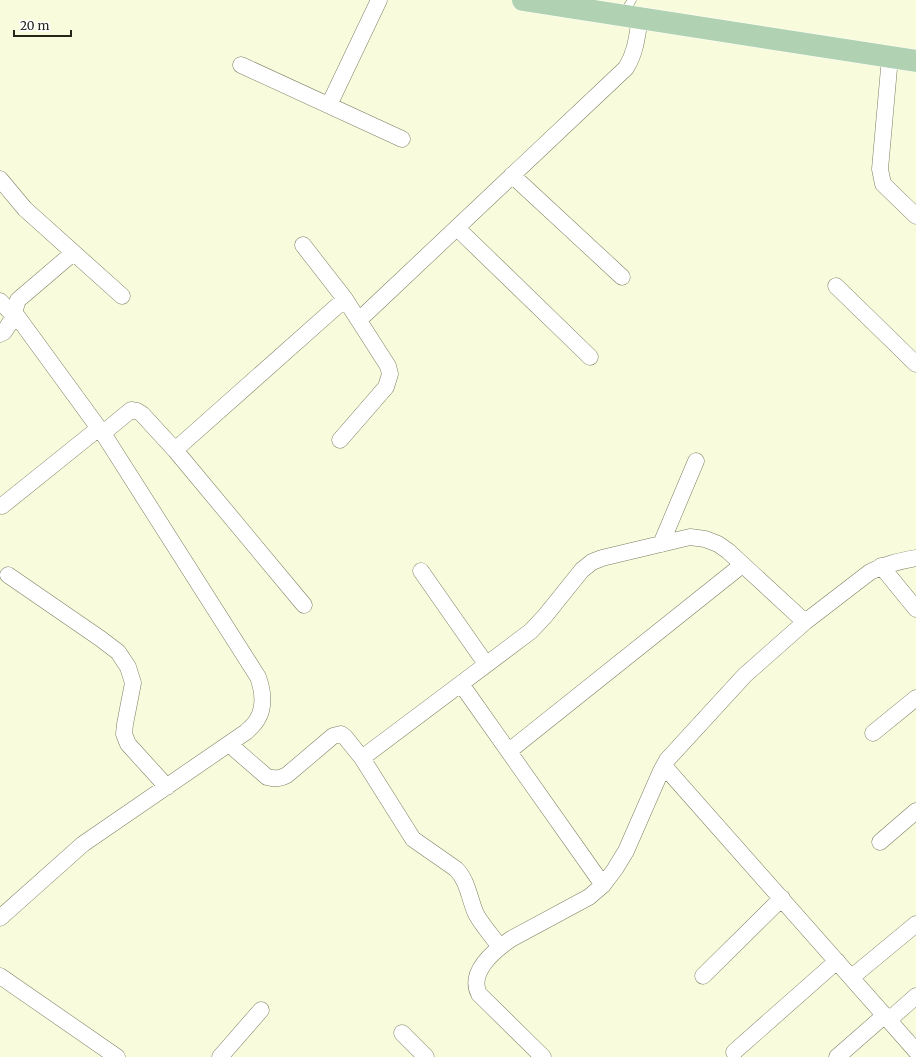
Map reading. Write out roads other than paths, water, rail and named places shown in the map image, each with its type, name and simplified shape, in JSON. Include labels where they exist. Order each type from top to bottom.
[{"type":"main road","points":[[524,0],[631,11],[890,57],[915,60]]},
{"type":"street","points":[[329,105],[379,0]]},
{"type":"street","points":[[359,320],[626,68],[635,50],[631,11]]},
{"type":"street","points":[[890,57],[880,169],[881,178],[883,184],[916,216]]},
{"type":"street","points":[[241,65],[402,139]]},
{"type":"street","points":[[512,175],[622,277]]},
{"type":"street","points":[[0,179],[25,209],[122,296]]},
{"type":"street","points":[[457,228],[590,357]]},
{"type":"street","points":[[303,246],[345,299],[388,366],[390,374],[386,387],[340,440]]},
{"type":"street","points":[[0,334],[8,327],[18,300],[73,253]]},
{"type":"street","points":[[836,286],[916,364]]},
{"type":"street","points":[[175,450],[345,299]]},
{"type":"street","points":[[0,302],[13,313],[101,431],[258,678],[263,692],[262,707],[257,720],[246,732],[83,844],[0,918]]},
{"type":"street","points":[[2,506],[127,412],[131,410],[137,411],[142,414],[175,450],[304,605]]},
{"type":"street","points":[[661,544],[696,461]]},
{"type":"street","points":[[362,758],[531,631],[582,570],[592,562],[602,558],[690,537],[705,539],[718,544],[805,622]]},
{"type":"street","points":[[543,1057],[479,994],[476,989],[475,982],[480,969],[500,946],[511,938],[589,896],[603,885],[626,851],[667,760],[739,681],[805,622],[870,572],[881,566],[916,558]]},
{"type":"street","points":[[509,751],[742,565]]},
{"type":"street","points":[[881,566],[916,609]]},
{"type":"street","points":[[421,571],[486,664]]},
{"type":"street","points":[[8,575],[118,652],[128,667],[132,683],[124,734],[128,744],[167,787]]},
{"type":"street","points":[[460,684],[603,885]]},
{"type":"street","points":[[873,733],[916,698]]},
{"type":"street","points":[[229,744],[267,777],[274,779],[287,775],[333,736],[341,734],[362,758],[413,839],[461,874],[477,916],[500,946]]},
{"type":"street","points":[[664,766],[916,1051]]},
{"type":"street","points":[[880,842],[916,811]]},
{"type":"street","points":[[703,976],[782,898]]},
{"type":"street","points":[[852,977],[916,924]]},
{"type":"street","points":[[734,1052],[837,961]]},
{"type":"street","points":[[0,976],[117,1057]]},
{"type":"street","points":[[837,1057],[916,996]]},
{"type":"street","points":[[220,1057],[261,1010]]},
{"type":"street","points":[[402,1033],[426,1057]]}]
